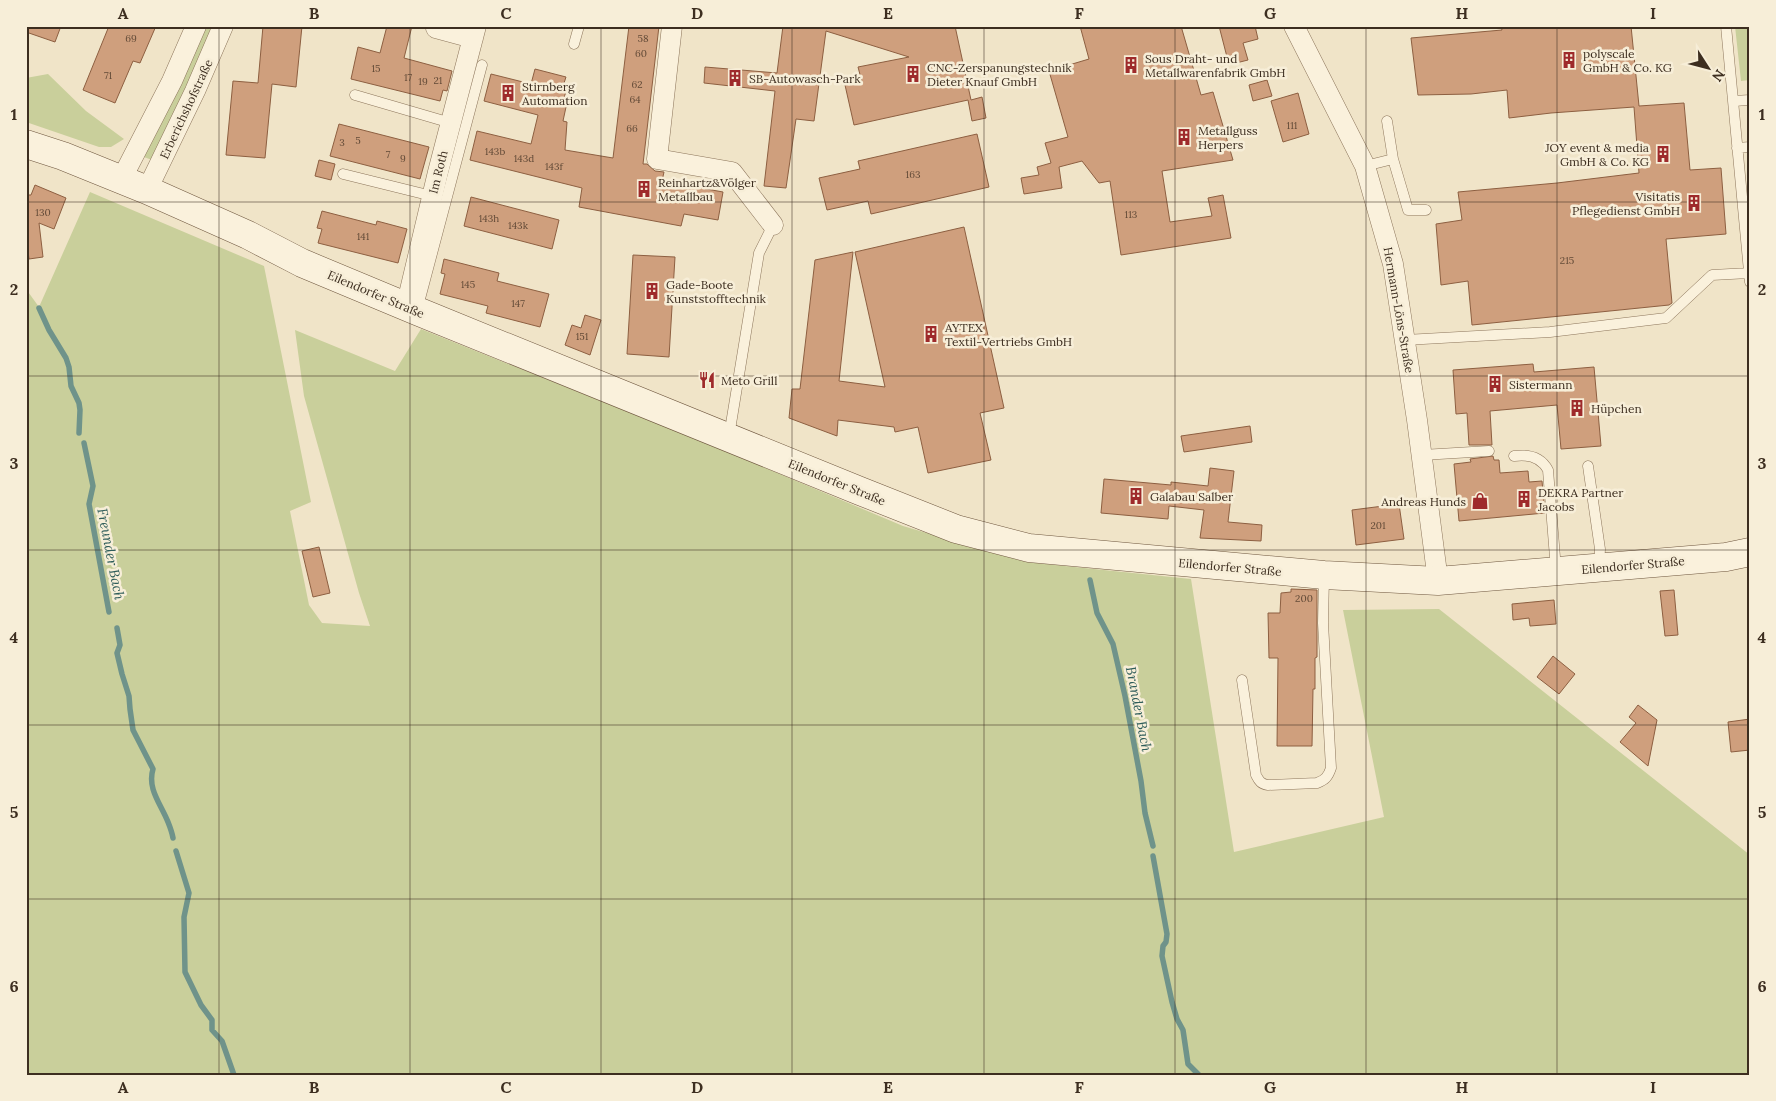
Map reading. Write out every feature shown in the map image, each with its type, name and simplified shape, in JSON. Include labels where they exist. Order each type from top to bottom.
[{"type":"street","name":"Erberichshofstraße","points":[[121,180],[172,81],[196,26]]},
{"type":"street","name":"Erberichshofstraße","points":[[147,190],[195,91],[223,26]]},
{"type":"street","name":"Im Roth","points":[[411,309],[432,196],[475,32],[436,28],[437,26]]},
{"type":"street","points":[[672,26],[657,159],[732,172],[772,225]]},
{"type":"street","name":"Hermann-Löns-Straße","points":[[1294,26],[1365,166],[1393,264],[1422,455],[1438,581]]},
{"type":"street","name":"Eilendorfer Straße","points":[[26,144],[63,156],[147,190],[248,235],[302,263],[729,438],[956,529],[1029,548],[1324,575],[1438,581],[1726,557],[1750,552]]},
{"type":"lane","points":[[574,44],[579,26]]},
{"type":"lane","points":[[1405,340],[1550,332],[1666,318],[1712,275],[1749,278],[1726,26]]},
{"type":"lane","points":[[411,309],[482,65]]},
{"type":"lane","points":[[355,95],[451,123]]},
{"type":"lane","points":[[1733,101],[1750,100]]},
{"type":"lane","points":[[1387,121],[1392,159],[1408,210],[1426,210]]},
{"type":"lane","points":[[1737,148],[1750,147]]},
{"type":"lane","points":[[1365,166],[1392,159]]},
{"type":"lane","points":[[343,174],[432,196]]},
{"type":"lane","points":[[729,438],[759,253],[772,225]]},
{"type":"lane","points":[[1422,455],[1489,451]]},
{"type":"lane","points":[[1514,456],[1523,455],[1539,460],[1548,470],[1556,571]]},
{"type":"lane","points":[[1588,466],[1600,549],[1600,568]]},
{"type":"lane","points":[[1242,680],[1256,775],[1259,781],[1262,784],[1268,785],[1324,781],[1329,775],[1331,768],[1323,624],[1324,575]]},
{"type":"green space","points":[[205,26],[215,26],[152,160],[144,157],[180,86]]},
{"type":"green space","points":[[1735,26],[1750,26],[1750,80],[1741,81]]},
{"type":"green space","points":[[48,74],[86,111],[124,139],[111,147],[99,147],[26,122],[26,78]]},
{"type":"green space","points":[[90,192],[264,266],[311,502],[290,511],[309,605],[322,623],[370,626],[304,396],[295,330],[395,371],[421,329],[723,450],[903,526],[1026,562],[1191,579],[1234,852],[1384,817],[1343,610],[1439,609],[1750,855],[1750,1075],[26,1075],[26,289],[39,307]]},
{"type":"building","points":[[26,26],[61,26],[55,42],[26,32]]},
{"type":"building","points":[[109,26],[156,26],[140,63],[133,61],[115,103],[83,90]]},
{"type":"building","points":[[263,26],[302,26],[296,87],[272,84],[265,158],[226,155],[233,81],[258,83]]},
{"type":"building","points":[[387,26],[412,26],[404,58],[452,71],[447,91],[443,90],[440,101],[351,79],[358,47],[380,53]]},
{"type":"building","points":[[629,26],[659,26],[643,164],[647,164],[655,171],[664,172],[662,181],[723,192],[718,220],[684,214],[681,226],[579,207],[582,188],[470,160],[477,131],[531,144],[538,115],[484,101],[491,74],[531,84],[535,69],[566,77],[563,86],[567,87],[562,106],[566,107],[563,121],[567,122],[565,150],[613,158]]},
{"type":"building","points":[[783,26],[955,26],[971,100],[982,97],[986,118],[972,121],[968,100],[854,125],[845,85],[862,82],[858,67],[909,57],[826,31],[814,121],[796,119],[786,188],[764,186],[775,91],[704,83],[705,67],[777,73]]},
{"type":"building","points":[[1080,26],[1181,26],[1201,95],[1213,92],[1233,160],[1162,171],[1170,222],[1212,216],[1208,198],[1223,195],[1231,238],[1121,255],[1110,181],[1099,183],[1082,161],[1059,167],[1062,188],[1024,194],[1021,178],[1039,175],[1037,167],[1051,163],[1045,143],[1068,137],[1049,71],[1089,59]]},
{"type":"building","points":[[1219,26],[1255,26],[1258,39],[1243,43],[1248,60],[1232,64],[1230,56],[1227,57]]},
{"type":"building","points":[[1501,26],[1631,26],[1639,106],[1684,103],[1690,170],[1721,168],[1726,234],[1666,239],[1672,303],[1669,305],[1472,325],[1468,281],[1441,285],[1436,224],[1462,220],[1458,192],[1639,173],[1634,107],[1509,118],[1507,90],[1471,94],[1418,95],[1411,38],[1502,30]]},
{"type":"building","points":[[1267,80],[1272,96],[1253,101],[1249,85]]},
{"type":"building","points":[[1298,93],[1309,134],[1283,142],[1271,101]]},
{"type":"building","points":[[339,124],[429,147],[420,179],[330,156]]},
{"type":"building","points":[[977,134],[989,187],[871,214],[868,201],[827,210],[819,178],[860,169],[858,161]]},
{"type":"building","points":[[319,160],[335,164],[331,180],[315,176]]},
{"type":"building","points":[[35,185],[66,198],[54,229],[39,223],[43,257],[29,259],[26,236],[26,195],[31,195]]},
{"type":"building","points":[[471,197],[559,220],[552,249],[464,226]]},
{"type":"building","points":[[322,211],[376,225],[377,221],[407,229],[398,263],[318,243],[322,229],[317,228]]},
{"type":"building","name":"AYTEX Textil-Vertriebs GmbH","points":[[964,227],[1004,408],[980,413],[991,460],[928,473],[918,427],[895,432],[894,427],[838,420],[837,436],[789,418],[792,389],[800,389],[815,260],[853,252],[839,381],[885,387],[855,252]]},
{"type":"building","name":"Gade-Boote Kunststofftechnik","points":[[633,255],[675,257],[669,357],[627,354]]},
{"type":"building","points":[[444,259],[499,273],[497,281],[549,294],[540,327],[486,313],[488,306],[440,294],[445,274],[441,273]]},
{"type":"building","points":[[585,315],[601,320],[590,355],[565,345],[572,325],[581,328]]},
{"type":"building","points":[[1533,364],[1534,372],[1594,367],[1601,446],[1561,449],[1557,405],[1490,411],[1492,445],[1469,445],[1467,413],[1456,414],[1453,370]]},
{"type":"building","points":[[1250,426],[1252,442],[1184,452],[1181,436]]},
{"type":"building","points":[[1493,456],[1494,460],[1499,460],[1500,473],[1528,471],[1529,482],[1542,481],[1545,513],[1459,521],[1454,464],[1471,462],[1470,459]]},
{"type":"building","points":[[1210,468],[1234,471],[1228,522],[1262,525],[1261,541],[1200,538],[1204,510],[1169,506],[1168,519],[1101,513],[1104,479],[1171,485],[1171,482],[1208,486]]},
{"type":"building","points":[[1399,504],[1404,539],[1356,545],[1352,510]]},
{"type":"building","points":[[319,547],[330,593],[313,597],[302,551]]},
{"type":"building","points":[[1291,589],[1317,590],[1317,657],[1315,658],[1315,689],[1313,689],[1312,746],[1277,746],[1278,658],[1269,658],[1268,613],[1280,613],[1281,593],[1291,592]]},
{"type":"building","points":[[1674,590],[1678,635],[1665,636],[1660,591]]},
{"type":"building","points":[[1554,600],[1556,624],[1530,626],[1529,618],[1513,620],[1512,604]]},
{"type":"building","points":[[1553,656],[1575,674],[1559,694],[1537,677]]},
{"type":"building","points":[[1638,705],[1657,720],[1648,766],[1620,742],[1636,723],[1629,717]]},
{"type":"building","points":[[1750,719],[1750,750],[1731,752],[1728,722]]},
{"type":"waterway","name":"Freunder Bach","points":[[39,308],[69,367],[71,386],[79,403],[79,433]]},
{"type":"waterway","name":"Freunder Bach","points":[[84,443],[93,486],[89,504],[109,612]]},
{"type":"waterway","name":"Brander Bach","points":[[1090,580],[1097,613],[1113,644],[1125,696],[1145,813],[1153,846]]},
{"type":"waterway","name":"Freunder Bach","points":[[117,628],[120,645],[117,653],[129,696],[133,730],[153,769],[153,790],[168,822],[173,838]]},
{"type":"waterway","name":"Freunder Bach","points":[[176,851],[189,893],[184,917],[185,972],[201,1005],[212,1020],[212,1030],[222,1041],[234,1075]]},
{"type":"waterway","name":"Brander Bach","points":[[1153,856],[1167,934],[1162,956],[1172,1002],[1177,1019],[1183,1030],[1188,1064],[1199,1075]]},
{"type":"place","name":"polyscale GmbH & Co. KG","points":[[1569,60]]},
{"type":"place","name":"Sous Draht- und Metallwarenfabrik GmbH","points":[[1131,65]]},
{"type":"place","name":"CNC-Zerspanungstechnik Dieter Knauf GmbH","points":[[913,74]]},
{"type":"place","name":"SB-Autowasch-Park","points":[[735,78]]},
{"type":"place","name":"Stirnberg Automation","points":[[508,93]]},
{"type":"place","name":"Metallguss Herpers","points":[[1184,137]]},
{"type":"place","name":"JOY event & media GmbH & Co. KG","points":[[1663,154]]},
{"type":"place","name":"Reinhartz&Völger Metallbau","points":[[644,189]]},
{"type":"place","name":"Visitatis Pflegedienst GmbH","points":[[1694,203]]},
{"type":"place","name":"Gade-Boote Kunststofftechnik","points":[[652,291]]},
{"type":"place","name":"AYTEX Textil-Vertriebs GmbH","points":[[931,334]]},
{"type":"place","name":"Meto Grill","points":[[707,380]]},
{"type":"place","name":"Sistermann","points":[[1495,384]]},
{"type":"place","name":"Hüpchen","points":[[1577,408]]},
{"type":"place","name":"Galabau Salber","points":[[1136,496]]},
{"type":"place","name":"DEKRA Partner Jacobs","points":[[1524,499]]},
{"type":"place","name":"Andreas Hunds","points":[[1480,501]]}]
